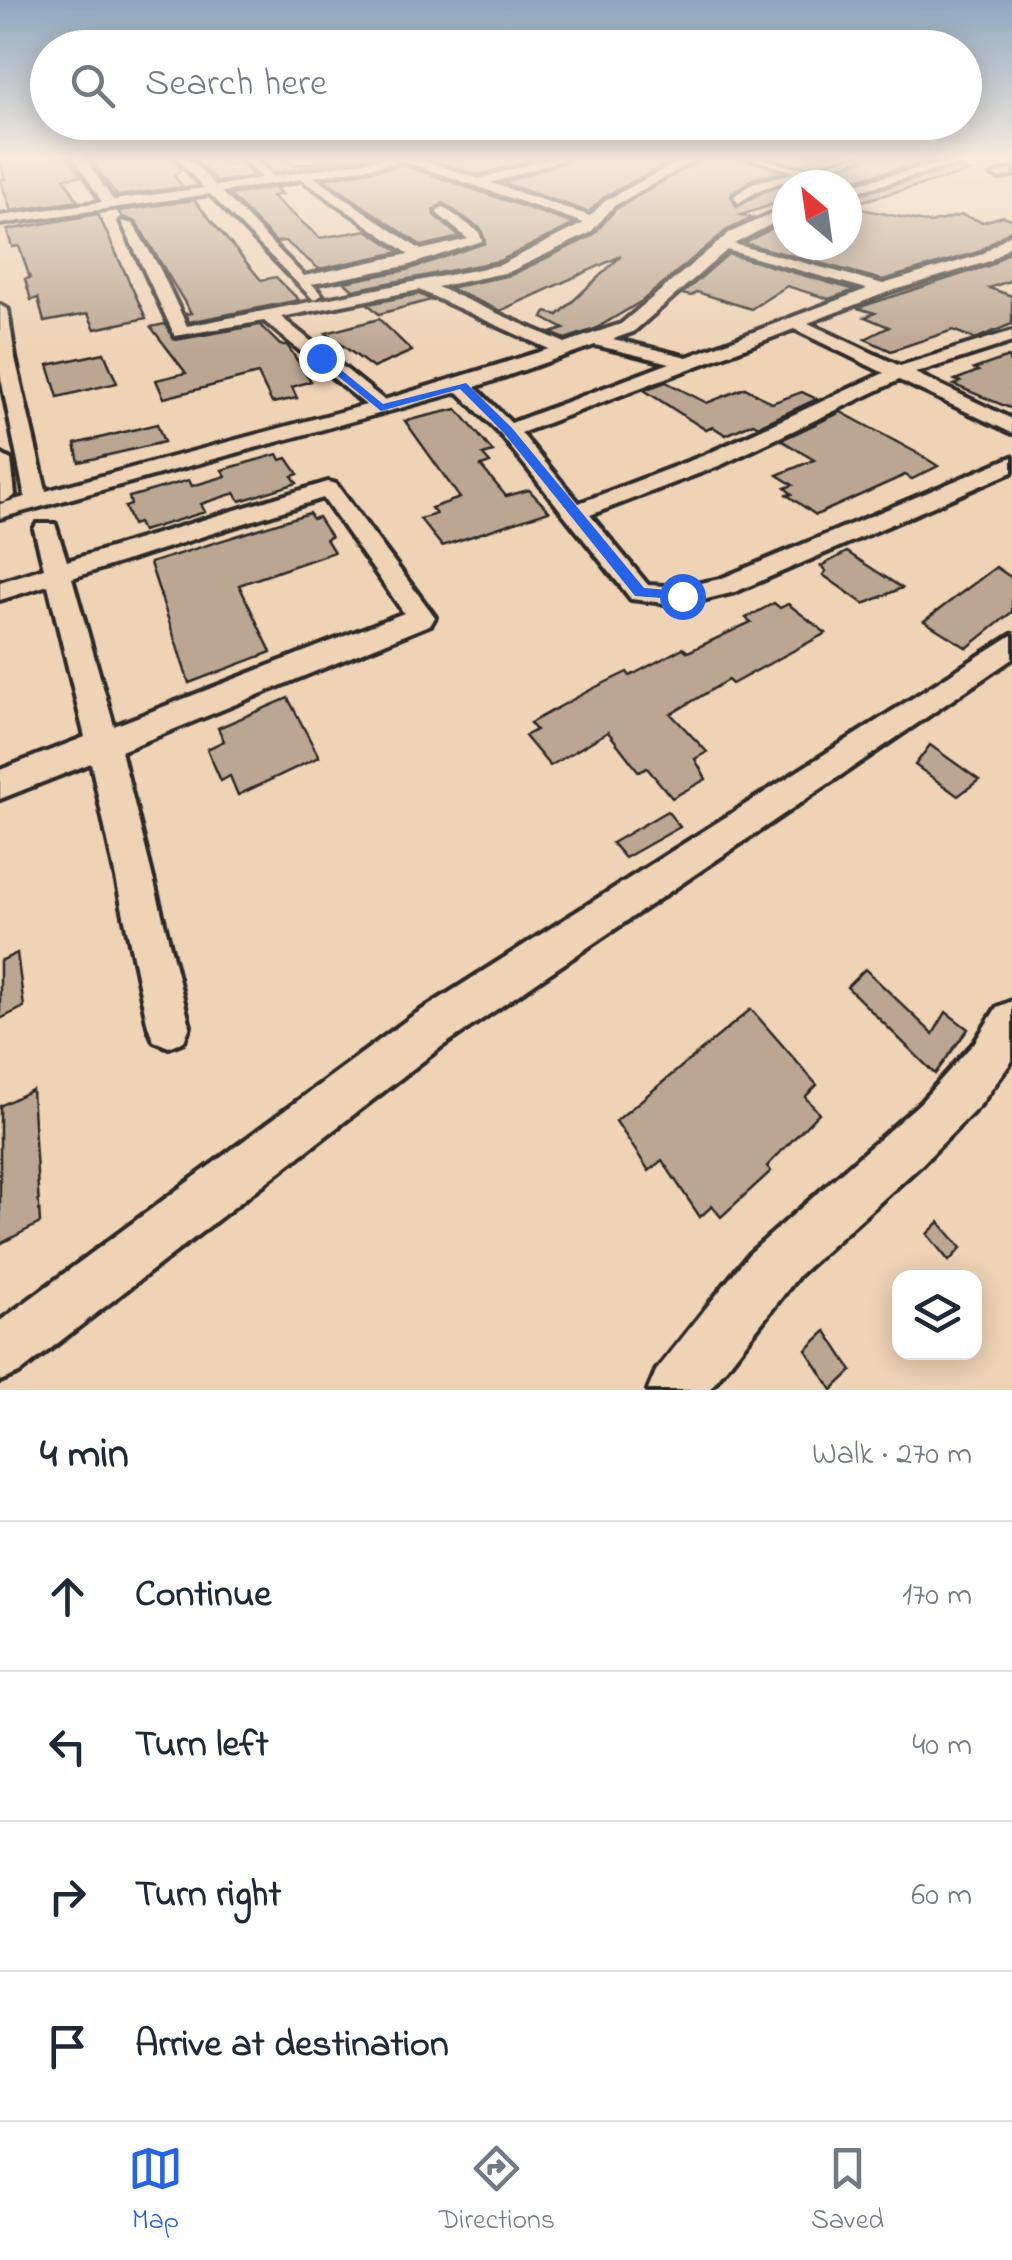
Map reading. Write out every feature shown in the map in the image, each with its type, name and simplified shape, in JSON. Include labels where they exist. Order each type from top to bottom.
[{"type":"street","points":[[245,222],[323,305]]},
{"type":"street","points":[[371,222],[419,255]]},
{"type":"street","points":[[303,281],[401,263],[475,241],[474,235],[458,222]]},
{"type":"street","points":[[126,224],[152,266],[180,332],[504,269],[594,222]]},
{"type":"street","points":[[0,460],[2,503],[42,515],[462,385],[627,328],[683,283],[723,244],[760,222]]},
{"type":"street","points":[[508,430],[883,288],[985,258],[1012,237]]},
{"type":"street","points":[[723,244],[883,288]]},
{"type":"street","points":[[422,286],[564,349]]},
{"type":"street","points":[[0,310],[6,358],[42,515],[103,744],[169,1026]]},
{"type":"street","points":[[270,317],[381,408]]},
{"type":"street","points":[[793,322],[1012,427]]},
{"type":"street","points":[[578,512],[699,466],[903,372],[1012,336]]},
{"type":"street","points":[[590,338],[686,362]]},
{"type":"street","points":[[462,385],[508,430],[640,593],[682,596],[726,586],[1012,464]]},
{"type":"street","points":[[0,591],[328,488],[422,617],[0,785]]},
{"type":"street","points":[[0,1354],[426,1032],[1012,645]]},
{"type":"street","points":[[675,1390],[778,1259],[950,1109],[994,1055],[1012,1022]]},
{"type":"building","points":[[53,222],[102,222],[146,318],[95,329],[88,314],[44,322],[38,298],[31,300],[25,279],[30,278],[19,246],[12,247],[7,230]]},
{"type":"building","points":[[136,222],[212,222],[261,280],[276,277],[299,300],[189,322],[185,314],[191,313]]},
{"type":"building","points":[[256,222],[302,222],[320,238],[367,230],[400,252],[319,269],[285,241],[276,242]]},
{"type":"building","points":[[387,222],[442,222],[460,237],[422,246]]},
{"type":"building","points":[[471,222],[574,224],[499,261],[353,290],[344,282],[407,270],[485,243],[481,229]]},
{"type":"building","points":[[605,222],[745,222],[727,230],[642,301],[595,329],[565,339],[551,333],[564,329],[543,318],[546,312],[558,315],[621,256],[500,311],[449,288],[511,275],[592,236]]},
{"type":"building","points":[[862,222],[1012,222],[1012,229],[978,252],[883,280],[808,260],[862,260]]},
{"type":"building","points":[[772,229],[772,250],[744,243]]},
{"type":"building","points":[[1012,249],[1012,280],[989,288],[1012,296],[1012,324],[975,339],[953,330],[891,351],[865,339],[889,327],[865,317],[875,313],[857,308],[991,265]]},
{"type":"building","points":[[728,254],[855,290],[829,299],[787,286],[751,309],[697,292],[691,296],[682,294]]},
{"type":"building","points":[[419,294],[431,300],[379,314],[368,304]]},
{"type":"building","points":[[379,319],[412,351],[373,368],[326,333]]},
{"type":"building","points":[[165,324],[176,340],[260,325],[280,345],[287,345],[311,381],[292,387],[297,398],[272,403],[258,374],[164,398],[156,380],[186,373],[151,327]]},
{"type":"building","points":[[104,353],[117,383],[58,397],[48,365]]},
{"type":"building","points":[[1008,357],[1012,368],[1012,409],[954,385],[960,382],[955,380],[978,371],[974,369]]},
{"type":"building","points":[[666,382],[707,403],[745,388],[772,403],[802,392],[817,399],[759,426],[753,423],[726,435],[713,427],[706,430],[644,390]]},
{"type":"building","points":[[457,409],[493,452],[483,455],[490,463],[481,466],[506,496],[529,490],[549,511],[442,546],[420,519],[436,514],[431,508],[460,498],[405,421]]},
{"type":"building","points":[[841,412],[938,466],[912,479],[905,475],[816,515],[787,495],[792,494],[785,488],[793,485],[777,475],[814,460],[781,440]]},
{"type":"building","points":[[157,424],[164,442],[79,462],[75,444]]},
{"type":"building","points":[[278,454],[281,460],[287,458],[298,474],[292,476],[297,483],[240,501],[235,493],[201,504],[205,512],[142,531],[138,523],[132,525],[125,507],[131,505],[129,497],[189,480],[192,486],[226,476],[222,470]]},
{"type":"building","points":[[309,513],[313,519],[318,517],[331,537],[326,539],[334,552],[239,585],[271,652],[189,683],[150,563]]},
{"type":"building","points":[[847,552],[902,588],[864,604],[823,575],[826,571],[821,566]]},
{"type":"building","points":[[996,567],[1012,578],[1012,612],[967,648],[924,621]]},
{"type":"building","points":[[774,603],[780,608],[788,604],[826,633],[732,684],[728,680],[671,714],[707,752],[695,759],[706,779],[672,798],[647,768],[639,772],[608,732],[550,766],[525,736],[536,730],[530,723],[592,689],[627,672],[630,676],[683,648],[688,652],[751,622],[746,618]]},
{"type":"building","points":[[288,698],[319,757],[238,795],[230,776],[221,781],[207,749],[224,741],[218,728]]},
{"type":"building","points":[[930,745],[979,780],[958,796],[915,765]]},
{"type":"building","points":[[667,811],[680,827],[625,858],[612,843]]},
{"type":"building","points":[[17,953],[24,1007],[0,1019],[0,961]]},
{"type":"building","points":[[865,969],[933,1034],[946,1012],[968,1029],[935,1074],[847,987]]},
{"type":"building","points":[[751,1009],[817,1085],[805,1097],[819,1113],[767,1166],[771,1171],[721,1217],[712,1206],[700,1217],[662,1160],[649,1171],[616,1121]]},
{"type":"building","points":[[32,1090],[40,1223],[0,1244],[0,1106]]},
{"type":"building","points":[[939,1222],[961,1248],[949,1261],[927,1234]]},
{"type":"building","points":[[826,1331],[852,1371],[832,1390],[806,1350]]},
{"type":"route","points":[[321,358],[381,408],[462,385],[508,430],[640,593],[682,596]]}]
